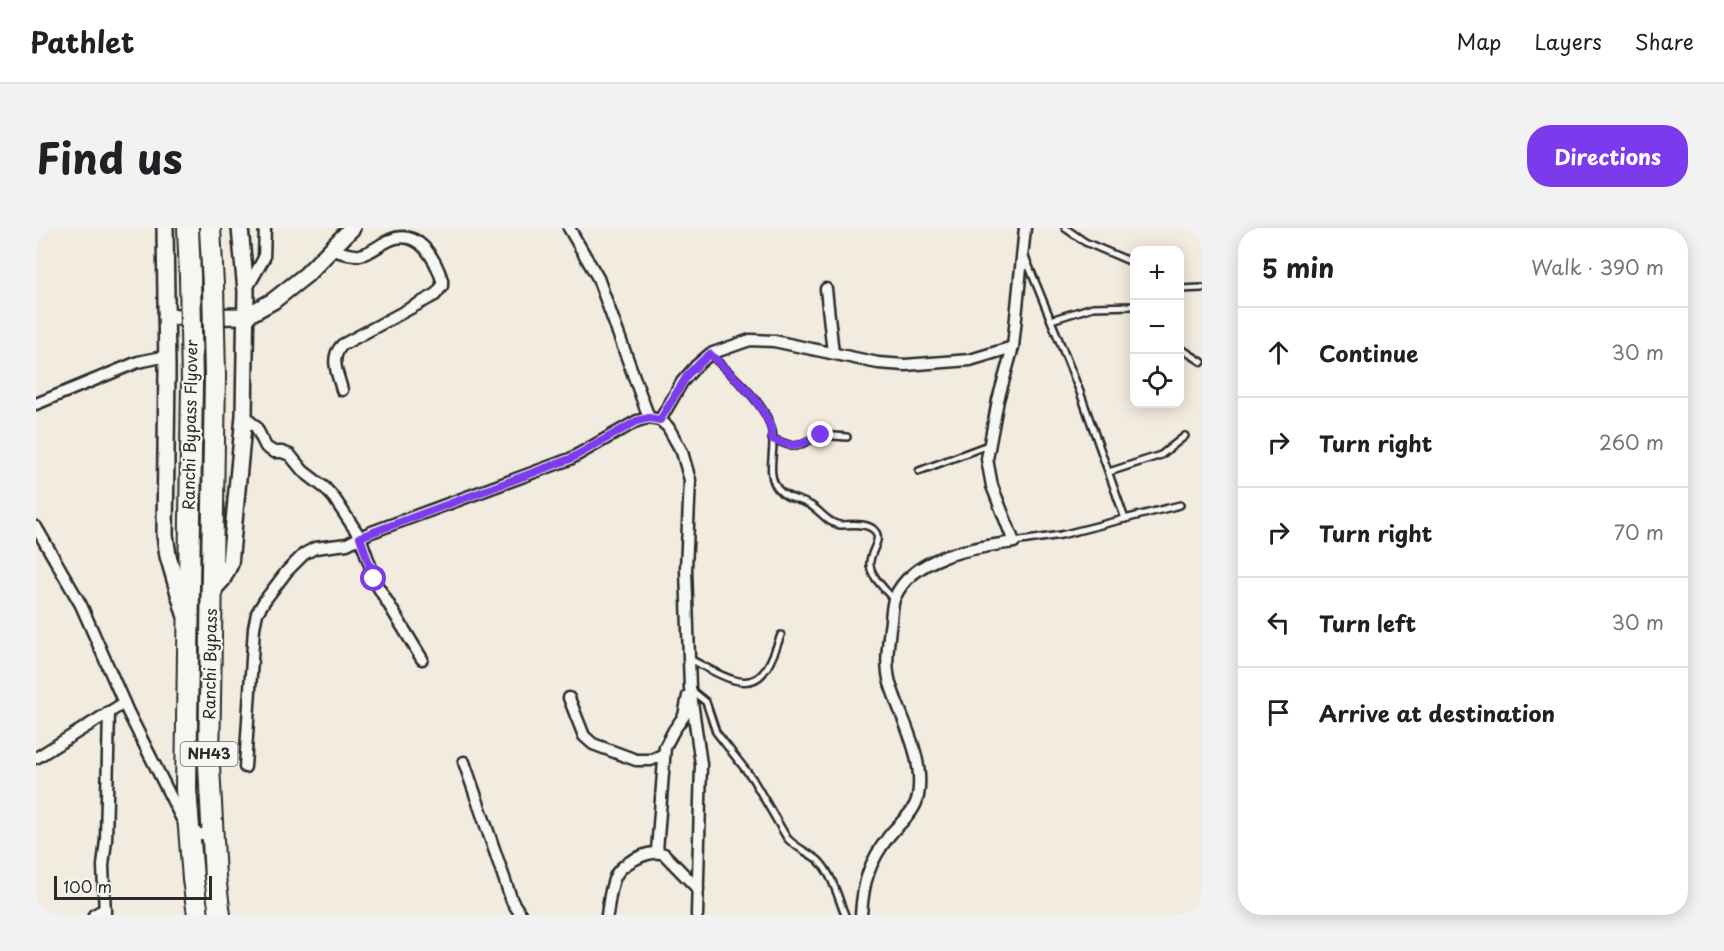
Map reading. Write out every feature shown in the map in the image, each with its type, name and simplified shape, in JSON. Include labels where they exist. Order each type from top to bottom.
[{"type":"highway","name":"Ranchi Bypass Flyover","points":[[187,622],[192,383],[188,228]]},
{"type":"highway","name":"Ranchi Bypass Flyover","points":[[210,228],[215,376],[210,593]]},
{"type":"highway","name":"Ranchi Bypass","points":[[210,593],[209,766],[212,835],[220,915]]},
{"type":"highway","name":"Ranchi Bypass","points":[[187,622],[186,789],[198,915]]},
{"type":"street","points":[[165,228],[167,356],[165,535],[168,556],[187,622]]},
{"type":"street","points":[[210,593],[222,580],[231,557],[244,416],[246,291],[240,228]]},
{"type":"street","points":[[246,291],[264,258],[265,228]]},
{"type":"street","points":[[166,317],[246,316],[285,292],[306,275],[352,228]]},
{"type":"street","points":[[569,228],[598,278],[655,419],[668,427],[676,439],[690,480],[686,569],[690,688],[702,764],[697,915]]},
{"type":"street","points":[[861,915],[866,875],[874,858],[891,834],[910,813],[918,799],[919,790],[917,760],[888,673],[888,650],[894,600],[901,586],[925,565],[971,550],[1014,542],[992,486],[987,459],[988,445],[1012,347],[1025,228]]},
{"type":"street","points":[[332,250],[360,255],[392,239],[400,237],[416,239],[422,243],[442,280],[442,286],[435,295],[342,345],[337,350],[335,362],[342,390]]},
{"type":"street","points":[[826,289],[832,352]]},
{"type":"street","points":[[245,767],[254,628],[260,606],[286,571],[304,554],[315,548],[339,546],[570,459],[637,421],[655,419],[688,374],[710,354],[740,342],[762,339],[878,363],[905,365],[970,360],[1012,347]]},
{"type":"street","points":[[36,404],[138,362],[167,356]]},
{"type":"street","points":[[244,416],[256,427],[266,447],[274,452],[286,453],[309,476],[330,492],[360,537],[376,585],[422,659]]},
{"type":"street","points":[[36,527],[81,605],[124,703],[189,833],[212,835]]},
{"type":"street","points":[[657,851],[664,754],[669,739],[684,716],[690,688]]},
{"type":"street","points":[[570,698],[585,736],[592,744],[643,761],[664,754]]},
{"type":"street","points":[[36,758],[124,703]]},
{"type":"street","points":[[94,915],[105,912],[103,866],[106,840],[109,712]]},
{"type":"street","points":[[464,762],[512,901],[521,915]]},
{"type":"street","points":[[607,915],[617,872],[648,852],[657,851],[664,854],[698,889]]},
{"type":"lane","points":[[1065,228],[1085,242],[1130,261]]},
{"type":"lane","points":[[1024,252],[1125,519]]},
{"type":"lane","points":[[1184,290],[1202,288]]},
{"type":"lane","points":[[1051,320],[1093,307],[1130,306]]},
{"type":"lane","points":[[1184,351],[1202,362]]},
{"type":"lane","points":[[710,354],[744,388],[763,411],[771,426],[773,481],[783,494],[807,503],[833,523],[864,526],[878,535],[870,558],[870,567],[894,600]]},
{"type":"lane","points":[[772,439],[797,446],[821,435],[847,437]]},
{"type":"lane","points":[[1109,472],[1161,455],[1185,436]]},
{"type":"lane","points":[[919,471],[988,445]]},
{"type":"lane","points":[[1014,542],[1061,535],[1180,505]]},
{"type":"lane","points":[[689,658],[732,680],[751,681],[758,678],[767,668],[781,635]]},
{"type":"lane","points":[[690,688],[706,702],[716,732],[752,778],[787,838],[793,845],[816,858],[823,866],[845,915]]},
{"type":"route","points":[[374,579],[360,537],[570,459],[637,421],[649,418],[660,420],[688,374],[710,354],[740,383],[763,411],[771,426],[772,439],[797,446],[821,435]]}]
